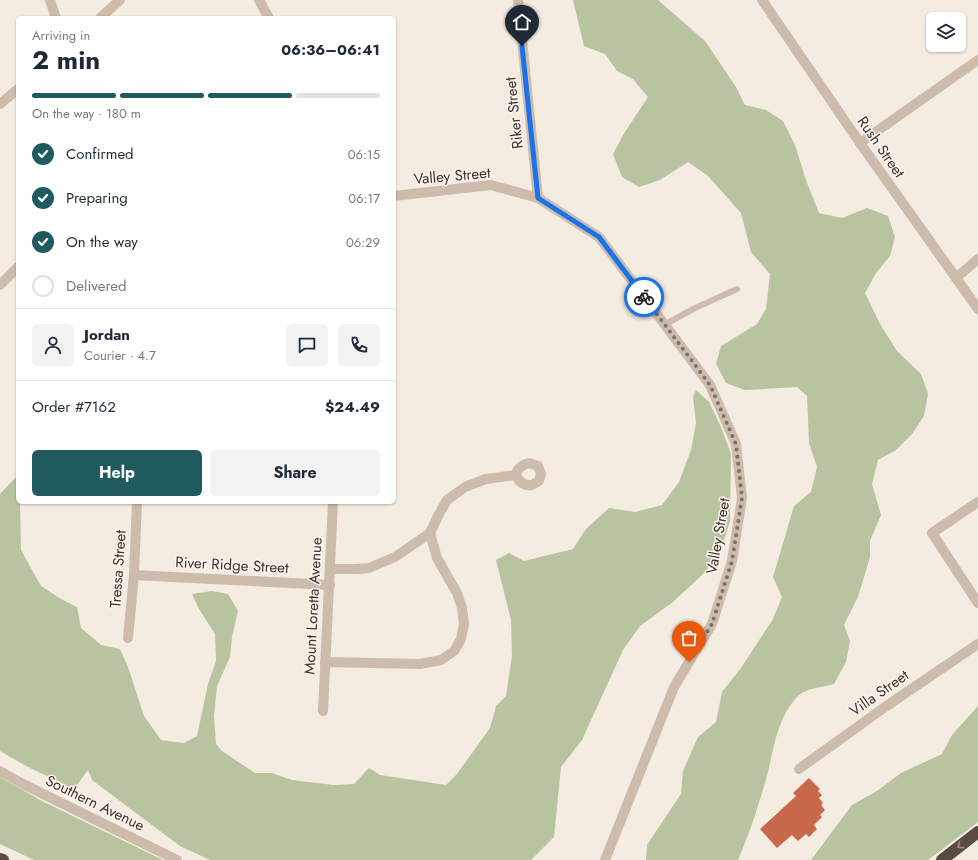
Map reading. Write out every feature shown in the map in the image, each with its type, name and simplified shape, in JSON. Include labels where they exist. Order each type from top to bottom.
[{"type":"highway","points":[[942,860],[978,832]]},
{"type":"street","points":[[50,0],[55,16]]},
{"type":"street","points":[[102,16],[120,0]]},
{"type":"street","points":[[259,0],[268,16]]},
{"type":"street","name":"Riker Street","points":[[518,0],[538,198]]},
{"type":"street","name":"Rush Street","points":[[762,0],[978,309]]},
{"type":"street","points":[[860,142],[978,60]]},
{"type":"street","points":[[0,104],[16,91]]},
{"type":"street","name":"Valley Street","points":[[396,196],[492,185],[538,198],[599,237],[710,385],[736,444],[742,498],[732,561],[712,624],[674,687],[605,860]]},
{"type":"street","points":[[956,278],[978,259]]},
{"type":"street","points":[[0,285],[16,269]]},
{"type":"street","points":[[330,569],[356,570],[369,568],[395,557],[430,533],[447,500],[465,487],[486,479],[516,475]]},
{"type":"street","points":[[978,502],[932,533],[978,603]]},
{"type":"street","name":"Tressa Street","points":[[128,638],[134,575],[137,504]]},
{"type":"street","name":"Mount Loretta Avenue","points":[[323,711],[333,504]]},
{"type":"street","points":[[326,662],[420,664],[441,660],[454,651],[461,639],[464,624],[462,608],[457,593],[437,558],[430,533]]},
{"type":"street","name":"River Ridge Street","points":[[134,575],[330,585]]},
{"type":"street","name":"Villa Street","points":[[800,770],[885,706],[978,644]]},
{"type":"street","name":"Southern Avenue","points":[[0,771],[21,784],[177,860]]},
{"type":"lane","points":[[664,325],[693,309],[737,289]]},
{"type":"green space","points":[[573,0],[658,0],[705,41],[736,87],[745,105],[766,110],[783,121],[795,145],[807,183],[819,213],[842,218],[867,208],[888,216],[895,237],[890,256],[876,273],[865,293],[880,324],[897,351],[921,374],[928,394],[924,416],[912,434],[896,450],[878,460],[872,484],[881,515],[870,541],[870,557],[858,597],[844,625],[850,641],[846,662],[834,684],[811,689],[802,693],[792,703],[786,713],[777,733],[767,776],[738,860],[646,860],[647,845],[681,794],[683,771],[698,737],[716,722],[722,692],[741,668],[773,619],[782,597],[773,577],[794,506],[811,492],[817,467],[809,443],[807,396],[797,387],[745,390],[726,383],[716,364],[721,346],[757,324],[766,309],[770,274],[751,252],[741,213],[708,176],[688,162],[660,180],[639,187],[622,177],[613,154],[623,135],[648,97],[633,79],[617,71],[605,54],[584,46]]},
{"type":"green space","points":[[696,390],[709,402],[721,427],[731,454],[730,521],[719,556],[702,575],[673,602],[640,626],[623,650],[582,740],[561,767],[554,837],[531,860],[210,860],[180,846],[92,780],[88,770],[74,789],[26,766],[0,751],[0,494],[16,477],[16,504],[20,504],[21,550],[41,586],[77,607],[81,628],[101,645],[120,649],[128,667],[144,716],[161,740],[184,743],[197,736],[208,684],[216,661],[215,634],[199,609],[192,594],[212,591],[228,594],[238,611],[232,637],[230,657],[217,686],[214,716],[216,744],[222,751],[255,773],[272,773],[292,780],[333,785],[354,784],[369,768],[380,775],[446,785],[457,774],[490,728],[496,706],[506,696],[512,656],[511,620],[496,560],[509,553],[524,561],[573,549],[586,529],[609,508],[635,512],[662,505],[679,482],[691,450],[696,423],[693,397]]},
{"type":"green space","points":[[978,706],[978,822],[928,860],[811,860],[852,805],[877,791],[901,773],[942,754],[952,735]]},
{"type":"green space","points":[[0,777],[42,801],[163,860],[34,860],[0,844]]},
{"type":"building","points":[[809,778],[820,789],[818,791],[822,795],[819,798],[823,803],[821,805],[825,810],[820,815],[822,817],[814,825],[817,829],[809,837],[806,834],[798,841],[792,835],[777,848],[760,829],[796,796],[793,793]]},
{"type":"way so far","points":[[644,297],[710,385],[736,444],[742,498],[732,561],[712,624],[689,662]]},
{"type":"route","points":[[522,46],[538,198],[599,237],[644,297]]}]
